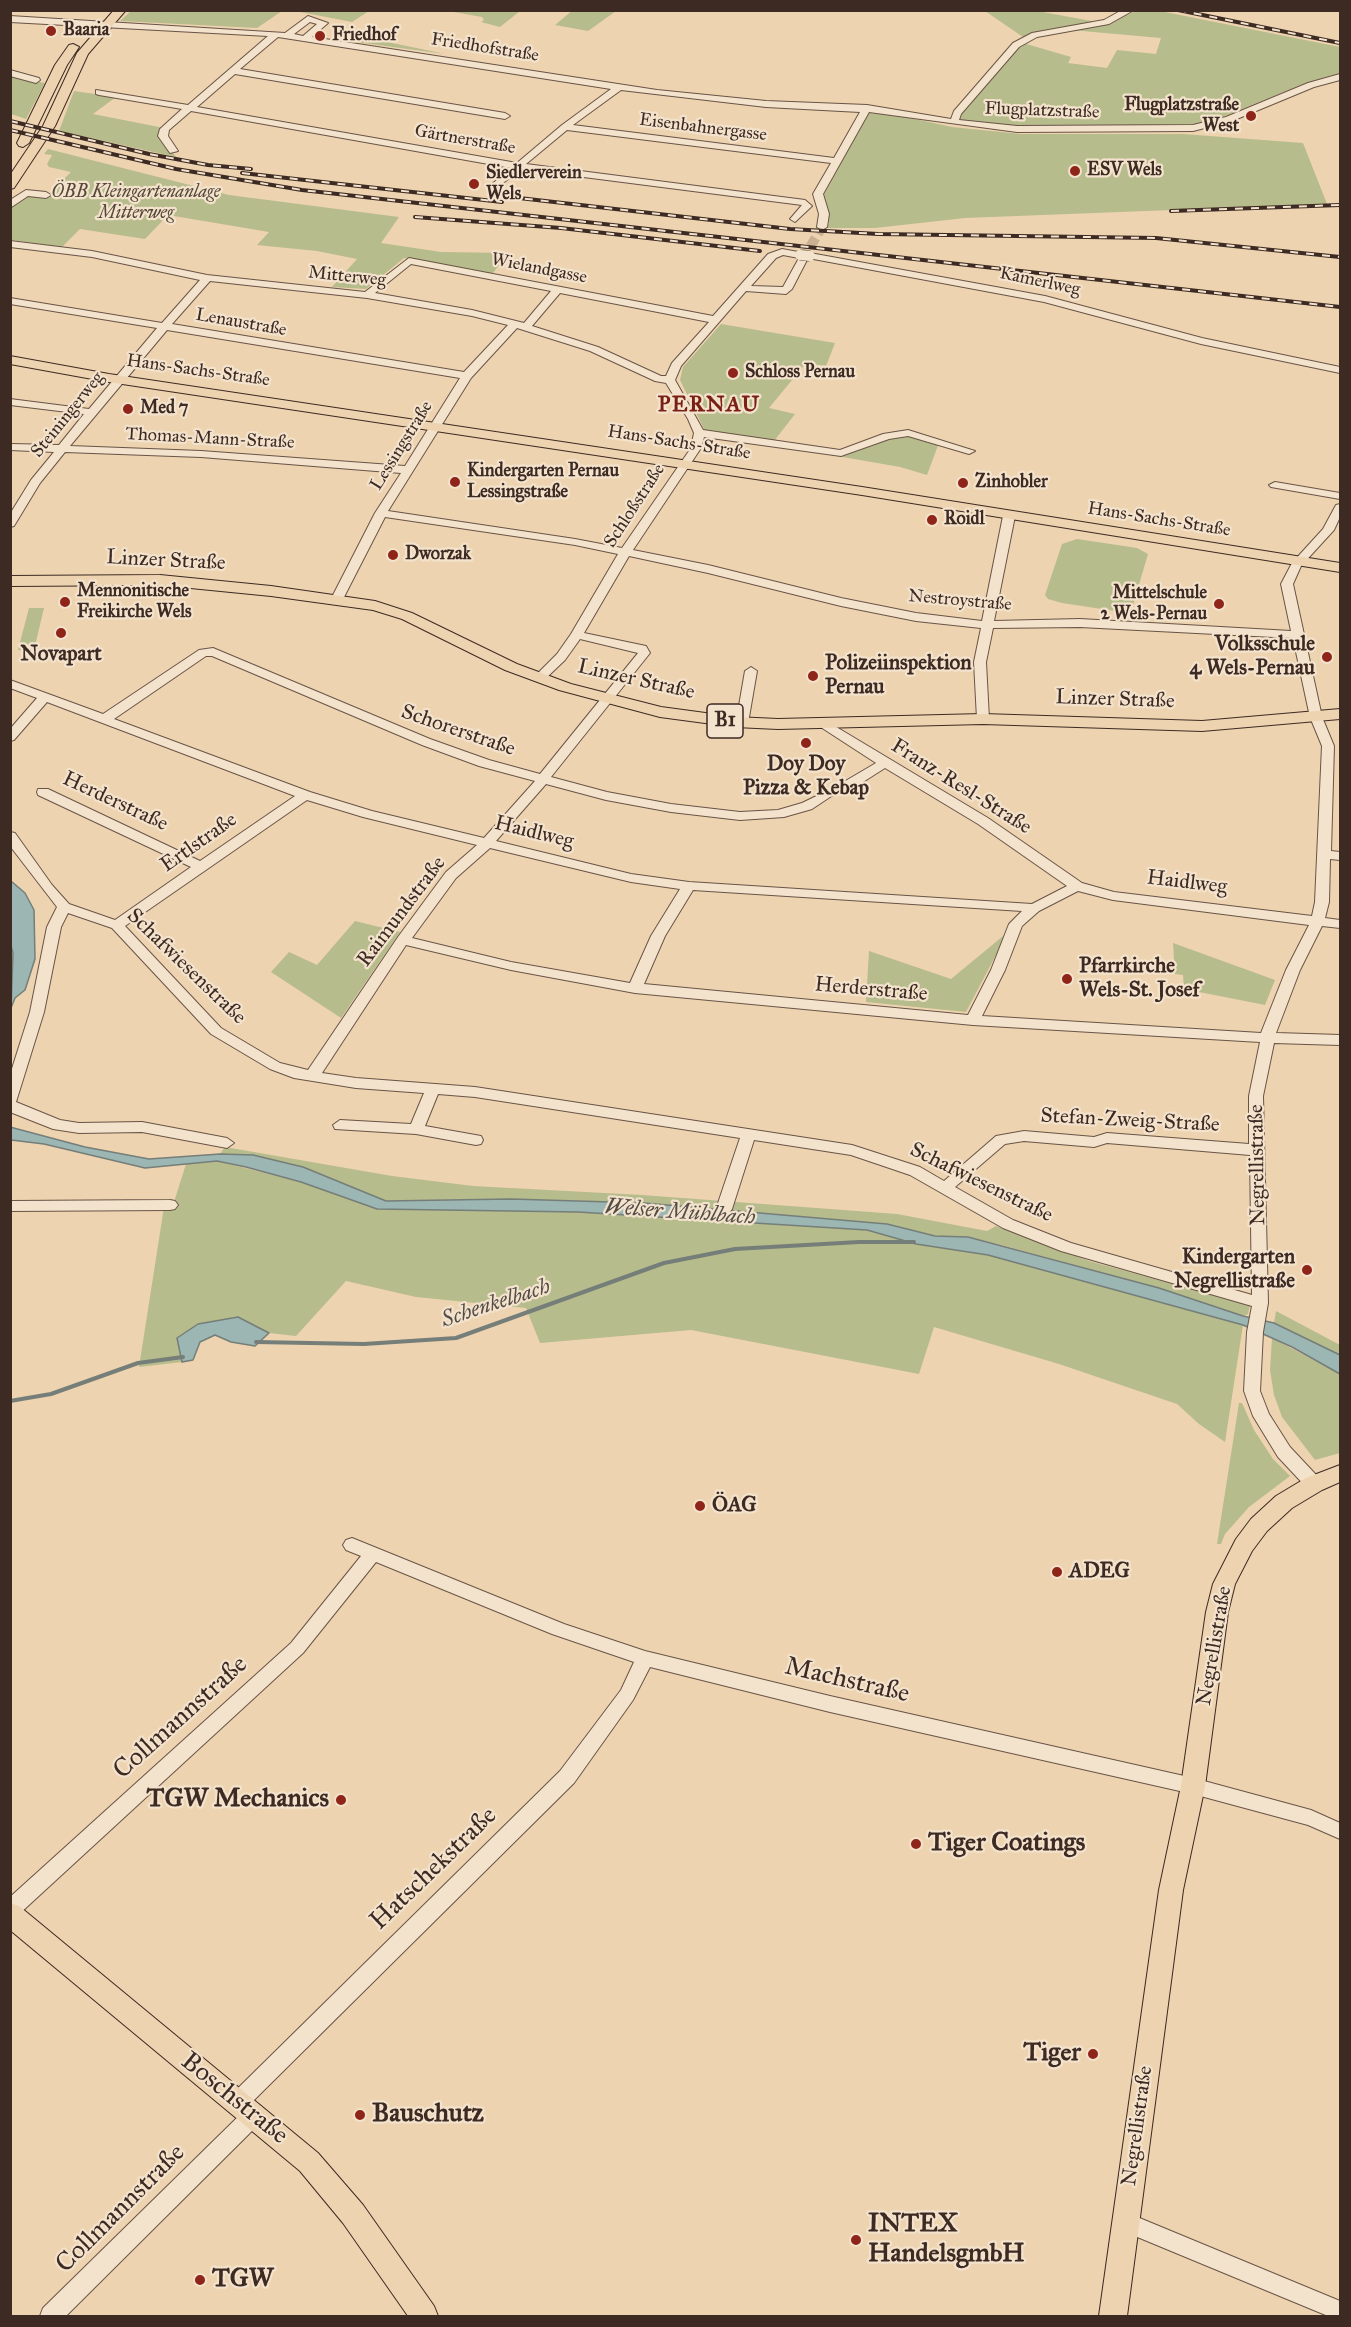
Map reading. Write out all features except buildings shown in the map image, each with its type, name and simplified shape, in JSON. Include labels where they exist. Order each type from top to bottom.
[{"type":"main road","points":[[10,163],[35,123],[61,65],[92,23],[106,10]]},
{"type":"main road","points":[[10,185],[49,126],[75,66],[107,24],[121,10]]},
{"type":"main road","name":"Hans-Sachs-Straße","points":[[10,360],[118,379],[684,464],[1341,568]]},
{"type":"main road","name":"Linzer Straße","points":[[10,581],[160,580],[336,599],[375,606],[407,616],[511,667],[539,678],[606,699],[669,713],[742,723],[983,719],[1202,726],[1341,714]]},
{"type":"main road","points":[[1314,1484],[1341,1473]]},
{"type":"main road","name":"Negrellistraße","points":[[1113,2316],[1171,1890],[1193,1786],[1217,1612],[1224,1584],[1244,1545],[1259,1525],[1284,1502],[1314,1484]]},
{"type":"main road","name":"Boschstraße","points":[[10,1912],[309,2162],[353,2214],[424,2316]]},
{"type":"street","name":"Flugplatzstraße","points":[[1130,10],[1106,22],[1035,35],[1016,45],[957,114],[954,122],[1017,129],[1192,128],[1229,119],[1311,85],[1341,77]]},
{"type":"street","name":"Friedhofstraße","points":[[10,19],[276,33],[619,87],[718,100],[867,108],[954,122]]},
{"type":"street","points":[[288,35],[308,19],[324,23],[306,37]]},
{"type":"street","points":[[173,151],[163,136],[165,129],[276,33]]},
{"type":"street","points":[[234,71],[505,116]]},
{"type":"street","points":[[10,73],[36,80]]},
{"type":"street","points":[[494,187],[565,127],[619,87]]},
{"type":"street","name":"Gärtnerstraße","points":[[99,92],[517,166],[806,203],[807,206],[795,219]]},
{"type":"street","points":[[822,227],[824,214],[818,194],[867,108]]},
{"type":"street","name":"Eisenbahnergasse","points":[[565,127],[838,161]]},
{"type":"street","points":[[10,205],[26,193],[46,195]]},
{"type":"street","name":"Mitterweg","points":[[10,244],[92,254],[207,278],[367,295],[472,313],[526,327],[594,349],[659,379],[670,380]]},
{"type":"street","name":"Kamerlweg","points":[[744,288],[772,256],[782,252],[1045,299],[1201,341],[1338,370]]},
{"type":"street","points":[[804,257],[788,289],[782,292],[744,288],[676,365],[670,380],[699,433],[777,446],[841,453],[887,436],[908,433],[969,451]]},
{"type":"street","name":"Wielandgasse","points":[[367,295],[409,261],[716,320]]},
{"type":"street","name":"Steiningerweg","points":[[10,525],[35,482],[118,379],[207,278]]},
{"type":"street","points":[[526,327],[558,289]]},
{"type":"street","name":"Lenaustraße","points":[[10,301],[467,376]]},
{"type":"street","name":"Lessingstraße","points":[[336,599],[381,513],[467,376],[515,324]]},
{"type":"street","points":[[10,402],[91,412]]},
{"type":"street","name":"Schloßstraße","points":[[539,678],[561,657],[577,635],[625,553],[696,448],[699,433]]},
{"type":"street","name":"Thomas-Mann-Straße","points":[[10,447],[294,460],[407,470]]},
{"type":"street","points":[[1275,485],[1341,496]]},
{"type":"street","points":[[1299,562],[1328,530],[1341,507]]},
{"type":"street","name":"Nestroystraße","points":[[381,513],[511,531],[708,569],[840,602],[916,617],[987,624],[1080,623],[1299,635]]},
{"type":"street","points":[[983,719],[980,662],[1010,516]]},
{"type":"street","name":"Negrellistraße","points":[[1299,562],[1287,584],[1316,717],[1328,746],[1325,855],[1322,902],[1318,921],[1293,970],[1267,1038],[1256,1096],[1258,1317],[1252,1384],[1261,1416],[1284,1452],[1314,1484]]},
{"type":"street","points":[[577,635],[642,650],[644,653],[606,699]]},
{"type":"street","name":"Schorerstraße","points":[[103,720],[203,653],[213,652],[426,742],[484,763],[606,796],[671,808],[740,816],[779,814],[807,806],[827,795]]},
{"type":"street","points":[[742,723],[751,671]]},
{"type":"street","points":[[10,684],[45,697],[10,737]]},
{"type":"street","name":"Haidlweg","points":[[45,697],[305,795],[368,814],[631,878],[689,886],[1034,908]]},
{"type":"street","name":"Raimundstraße","points":[[312,1076],[451,875],[487,843],[543,779],[606,699]]},
{"type":"street","name":"Franz-Resl-Straße","points":[[823,723],[837,734],[983,821],[1077,886]]},
{"type":"street","points":[[847,786],[885,763]]},
{"type":"street","points":[[1326,782],[1341,783]]},
{"type":"street","name":"Herderstraße","points":[[43,792],[201,867]]},
{"type":"street","name":"Ertlstraße","points":[[117,925],[305,795]]},
{"type":"street","points":[[10,836],[47,888],[64,907],[54,927],[37,1012],[10,1103],[22,1112],[58,1125],[79,1128],[142,1127],[227,1143]]},
{"type":"street","points":[[1325,855],[1341,856]]},
{"type":"street","points":[[635,988],[658,936],[689,886]]},
{"type":"street","points":[[973,1020],[998,970],[1016,924],[1034,908],[1077,886]]},
{"type":"street","name":"Haidlweg","points":[[1077,886],[1113,896],[1341,924]]},
{"type":"street","name":"Schafwiesenstraße","points":[[64,907],[117,925],[216,1031],[275,1066],[312,1076],[356,1083],[475,1092],[852,1150],[915,1171],[1008,1224],[1258,1317]]},
{"type":"street","name":"Herderstraße","points":[[404,940],[511,966],[635,988],[973,1020],[1267,1038],[1341,1040]]},
{"type":"street","points":[[416,1129],[433,1089]]},
{"type":"street","points":[[340,1125],[416,1129],[476,1140]]},
{"type":"street","points":[[724,1209],[749,1134]]},
{"type":"street","name":"Stefan-Zweig-Straße","points":[[946,1187],[1001,1140],[1024,1136],[1094,1142],[1107,1138],[1257,1150]]},
{"type":"street","points":[[10,1206],[170,1205]]},
{"type":"street","name":"Machstraße","points":[[352,1545],[558,1629],[645,1658],[830,1704],[1193,1786],[1311,1818],[1341,1831]]},
{"type":"street","name":"Collmannstraße","points":[[10,1912],[297,1648],[373,1554]]},
{"type":"street","name":"Hatschekstraße","points":[[247,2108],[567,1777],[627,1695],[645,1658]]},
{"type":"street","name":"Collmannstraße","points":[[51,2316],[247,2108]]},
{"type":"street","points":[[1125,2222],[1341,2311]]},
{"type":"green space","points":[[573,10],[616,11],[588,31],[555,25]]},
{"type":"green space","points":[[131,11],[282,11],[257,28],[120,21]]},
{"type":"green space","points":[[295,11],[369,11],[352,22]]},
{"type":"green space","points":[[448,11],[520,11],[500,27],[481,22],[484,20],[482,17]]},
{"type":"green space","points":[[985,11],[1037,11],[1097,22],[1023,37]]},
{"type":"green space","points":[[1136,11],[1160,11],[1340,47],[1340,73],[1303,84],[1210,122],[1190,125],[1021,127],[957,121],[988,80],[1023,43],[1071,57],[1068,63],[1107,68],[1117,50],[1156,54],[1161,38],[1071,30],[1100,26]]},
{"type":"green space","points":[[349,34],[445,54],[341,40]]},
{"type":"green space","points":[[11,77],[45,83],[26,119],[11,114]]},
{"type":"green space","points":[[74,91],[116,97],[93,114],[164,128],[160,135],[176,157],[59,131]]},
{"type":"green space","name":"ESV Wels","points":[[869,113],[901,116],[952,127],[1021,134],[1183,134],[1303,143],[1327,204],[965,218],[875,228],[826,228],[829,224],[828,213],[822,198]]},
{"type":"green space","name":"ÖBB Kleingartenanlage Mitterweg","points":[[48,149],[229,195],[399,217],[381,243],[441,252],[509,253],[492,274],[404,258],[366,289],[332,287],[357,259],[317,251],[257,245],[269,232],[168,215],[145,239],[80,229],[62,247],[11,240],[11,208],[22,197],[46,197],[71,172],[49,167],[47,164],[52,155],[44,154]]},
{"type":"green space","points":[[721,324],[835,343],[826,366],[806,363],[769,408],[795,414],[774,441],[705,431],[680,380],[683,367]]},
{"type":"green space","points":[[895,431],[909,431],[940,440],[927,475],[900,467],[831,455],[829,451],[840,451],[858,446]]},
{"type":"green space","points":[[1077,539],[1137,548],[1148,554],[1130,609],[1122,612],[1048,599],[1045,595],[1062,544]]},
{"type":"green space","points":[[29,608],[44,608],[34,650],[18,650]]},
{"type":"green space","points":[[355,921],[400,932],[341,1018],[271,972],[289,952],[317,965]]},
{"type":"green space","points":[[1008,932],[966,1012],[866,1002],[869,951],[951,979]]},
{"type":"green space","points":[[1173,943],[1275,980],[1265,1005],[1184,989],[1183,975],[1175,974]]},
{"type":"green space","points":[[225,1147],[392,1176],[473,1186],[642,1195],[897,1214],[987,1231],[996,1226],[1089,1261],[1250,1305],[1248,1314],[1243,1316],[1159,1288],[1002,1245],[968,1237],[935,1236],[887,1224],[644,1203],[511,1199],[385,1201],[303,1167],[253,1155],[220,1154]]},
{"type":"green space","points":[[217,1161],[301,1182],[377,1209],[578,1212],[867,1230],[916,1244],[988,1255],[1087,1281],[1243,1325],[1225,1442],[1199,1424],[1177,1404],[1059,1364],[934,1327],[919,1374],[691,1330],[540,1343],[526,1308],[416,1297],[346,1281],[296,1336],[269,1333],[258,1329],[177,1338],[182,1362],[139,1367],[164,1207],[174,1202],[186,1164]]},
{"type":"green space","points":[[1276,1311],[1340,1345],[1340,1355],[1274,1323]]},
{"type":"green space","points":[[1272,1338],[1340,1374],[1340,1453],[1315,1460],[1282,1417],[1274,1395],[1270,1370]]},
{"type":"green space","points":[[1239,1403],[1242,1403],[1254,1430],[1273,1459],[1290,1476],[1249,1507],[1225,1534],[1221,1544],[1217,1544]]},
{"type":"water","points":[[11,881],[25,893],[34,910],[35,959],[25,990],[15,998],[11,1008],[13,953],[10,942]]},
{"type":"water","name":"Welser Mühlbach","points":[[10,1127],[85,1147],[149,1159],[220,1154],[253,1155],[303,1167],[386,1201],[511,1199],[644,1203],[887,1224],[935,1236],[968,1237],[1159,1288],[1243,1316],[1274,1323],[1340,1355],[1340,1374],[1292,1347],[1243,1325],[988,1255],[916,1244],[867,1230],[578,1212],[377,1209],[301,1182],[217,1161],[145,1168],[44,1144],[11,1140]]},
{"type":"water","points":[[238,1317],[269,1333],[255,1346],[231,1342],[215,1335],[200,1342],[193,1360],[182,1362],[177,1338],[198,1324]]},
{"type":"waterway","name":"Schenkelbach","points":[[256,1342],[364,1344],[456,1338],[664,1263],[735,1249],[859,1242],[914,1242]]},
{"type":"waterway","name":"Schenkelbach","points":[[10,1401],[51,1394],[138,1363],[183,1357]]},
{"type":"tunnel","points":[[803,259],[822,227]]},
{"type":"railway","points":[[1178,10],[1340,43]]},
{"type":"railway","points":[[10,121],[149,154],[208,165],[251,169]]},
{"type":"railway","points":[[10,130],[176,169],[302,190],[1340,307]]},
{"type":"railway","points":[[242,173],[502,202]]},
{"type":"railway","points":[[493,195],[790,229],[878,234],[1156,238],[1340,257]]},
{"type":"railway","points":[[1171,211],[1340,205]]},
{"type":"railway","points":[[415,217],[561,228],[760,251]]},
{"type":"place","name":"Baaria","points":[[51,31]]},
{"type":"place","name":"Friedhof","points":[[320,36]]},
{"type":"place","name":"Flugplatzstraße West","points":[[1251,116]]},
{"type":"place","name":"ESV Wels","points":[[1075,171]]},
{"type":"place","name":"Siedlerverein Wels","points":[[474,184]]},
{"type":"place","name":"Schloss Pernau","points":[[733,373]]},
{"type":"place","name":"Med 7","points":[[128,409]]},
{"type":"place","name":"Kindergarten Pernau Lessingstraße","points":[[455,482]]},
{"type":"place","name":"Zinhobler","points":[[963,483]]},
{"type":"place","name":"Roidl","points":[[932,520]]},
{"type":"place","name":"Dworzak","points":[[393,555]]},
{"type":"place","name":"Mennonitische Freikirche Wels","points":[[65,602]]},
{"type":"place","name":"Mittelschule 2 Wels-Pernau","points":[[1219,604]]},
{"type":"place","name":"Novapart","points":[[61,633]]},
{"type":"place","name":"Volksschule 4 Wels-Pernau","points":[[1327,657]]},
{"type":"place","name":"Polizeiinspektion Pernau","points":[[813,676]]},
{"type":"place","name":"Doy Doy Pizza & Kebap","points":[[806,743]]},
{"type":"place","name":"Pfarrkirche Wels-St. Josef","points":[[1067,979]]},
{"type":"place","name":"Kindergarten Negrellistraße","points":[[1307,1270]]},
{"type":"place","name":"ÖAG","points":[[700,1506]]},
{"type":"place","name":"ADEG","points":[[1057,1572]]},
{"type":"place","name":"TGW Mechanics","points":[[341,1800]]},
{"type":"place","name":"Tiger Coatings","points":[[916,1844]]},
{"type":"place","name":"Tiger","points":[[1093,2054]]},
{"type":"place","name":"Bauschutz","points":[[360,2115]]},
{"type":"place","name":"INTEX HandelsgmbH","points":[[856,2240]]},
{"type":"place","name":"TGW","points":[[200,2280]]},
{"type":"district","name":"PERNAU","points":[[709,406]]}]
